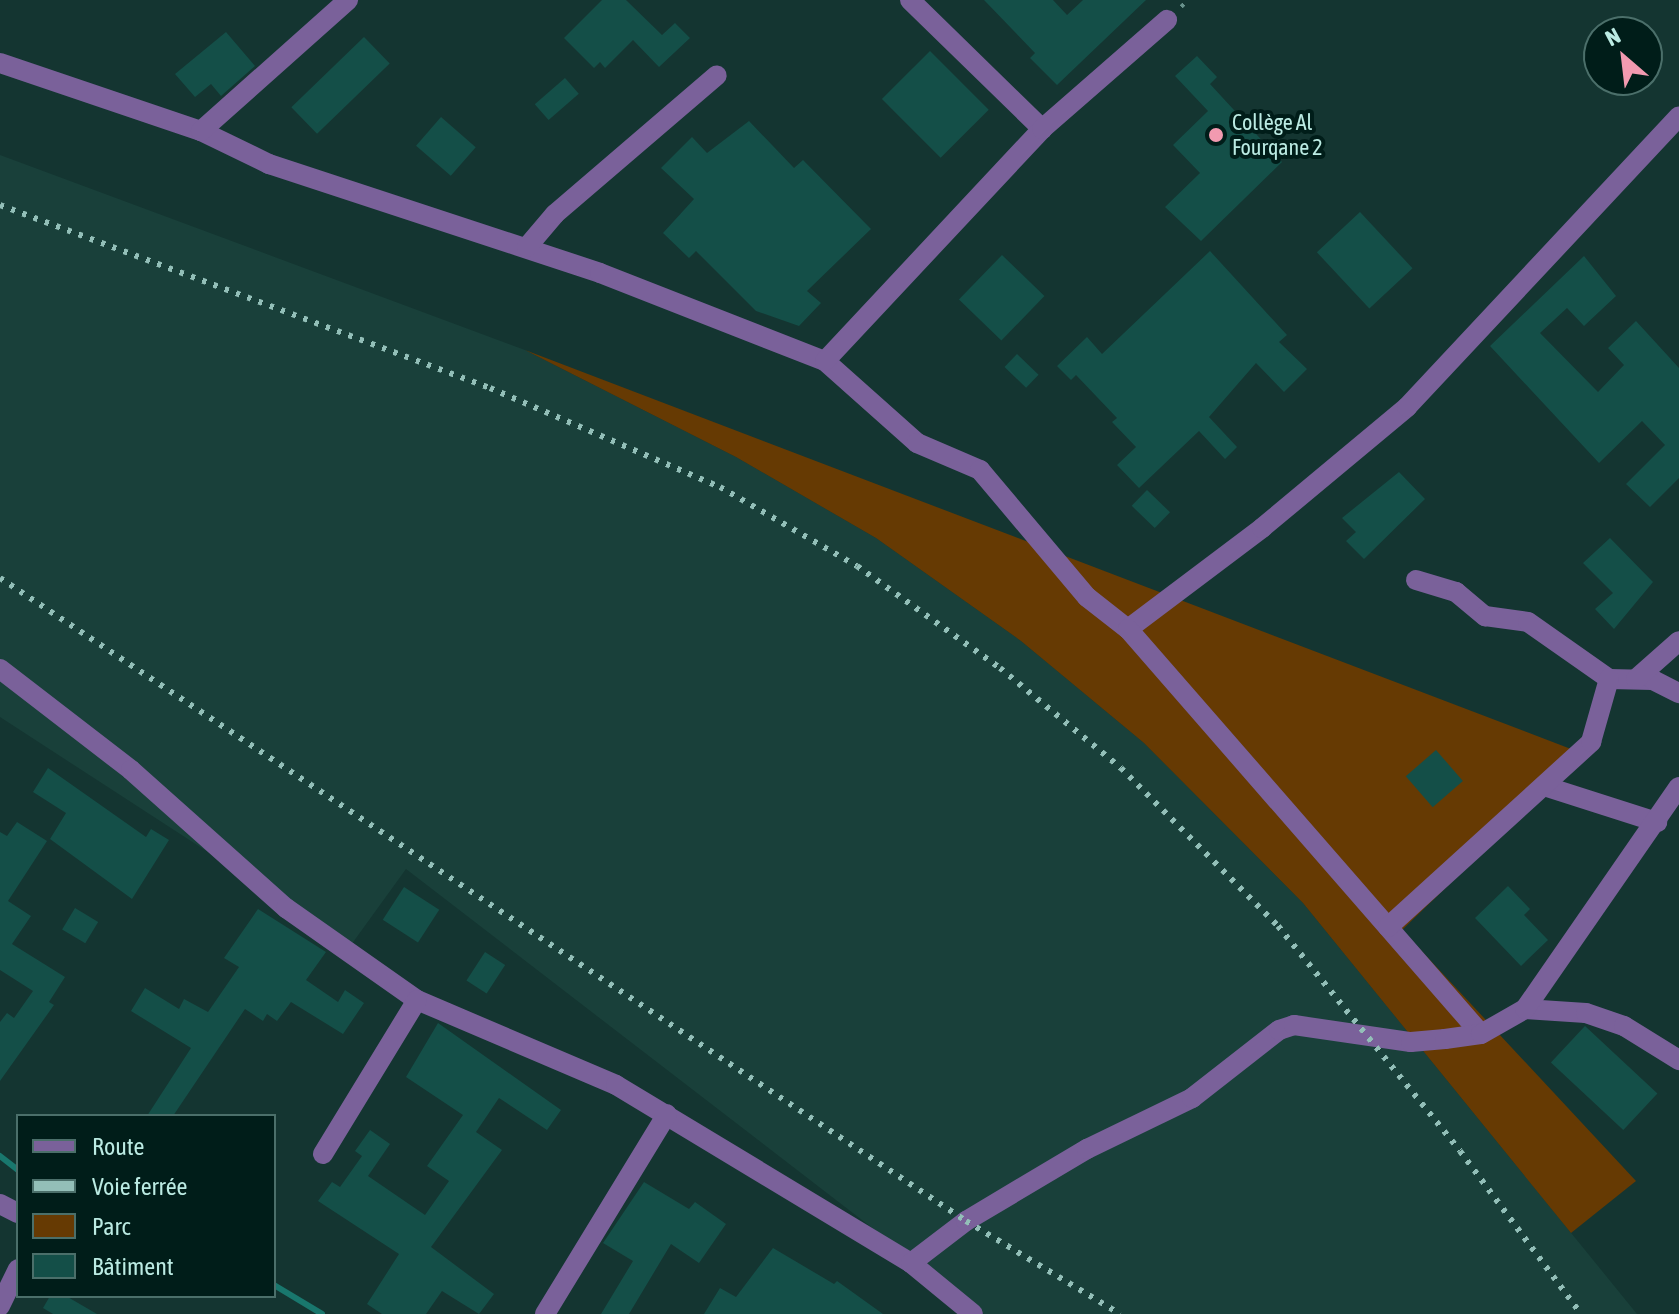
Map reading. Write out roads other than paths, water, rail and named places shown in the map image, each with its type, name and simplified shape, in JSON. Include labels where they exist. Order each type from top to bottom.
[{"type":"street","points":[[201,131],[348,0]]},
{"type":"street","points":[[910,0],[1042,129]]},
{"type":"street","points":[[825,361],[1042,129],[1167,20]]},
{"type":"street","points":[[0,63],[201,131],[269,164],[527,247],[825,361],[917,443],[980,470],[1087,597],[1128,629],[1481,1034]]},
{"type":"street","points":[[527,247],[555,214],[622,162],[717,75]]},
{"type":"street","points":[[1128,629],[1262,528],[1407,407],[1679,116]]},
{"type":"street","points":[[1416,580],[1456,592],[1485,616],[1528,622],[1609,679],[1653,680],[1679,693]]},
{"type":"street","points":[[1636,679],[1679,641]]},
{"type":"street","points":[[0,669],[131,770],[286,908],[417,1000],[616,1085],[911,1263],[973,1314]]},
{"type":"street","points":[[1388,927],[1450,865],[1591,742],[1609,679]]},
{"type":"street","points":[[1544,786],[1657,822]]},
{"type":"street","points":[[911,1263],[966,1221],[1087,1149],[1192,1098],[1279,1030],[1294,1025],[1337,1028],[1411,1042],[1481,1034],[1525,1009],[1679,787]]},
{"type":"street","points":[[323,1154],[417,1000]]},
{"type":"street","points":[[1525,1009],[1599,1017],[1624,1026],[1679,1060]]},
{"type":"street","points":[[545,1314],[667,1114]]},
{"type":"street","points":[[0,1306],[16,1273]]},
{"type":"waterway","points":[[0,1156],[16,1168]]},
{"type":"waterway","points":[[276,1286],[322,1314]]},
{"type":"railway","points":[[0,205],[490,388],[720,487],[857,566],[1000,668],[1121,768],[1278,926],[1460,1151],[1581,1314]]},
{"type":"railway","points":[[0,578],[966,1221],[1120,1314]]},
{"type":"place","name":"Collège Al Fourqane 2","points":[[1216,135]]}]
